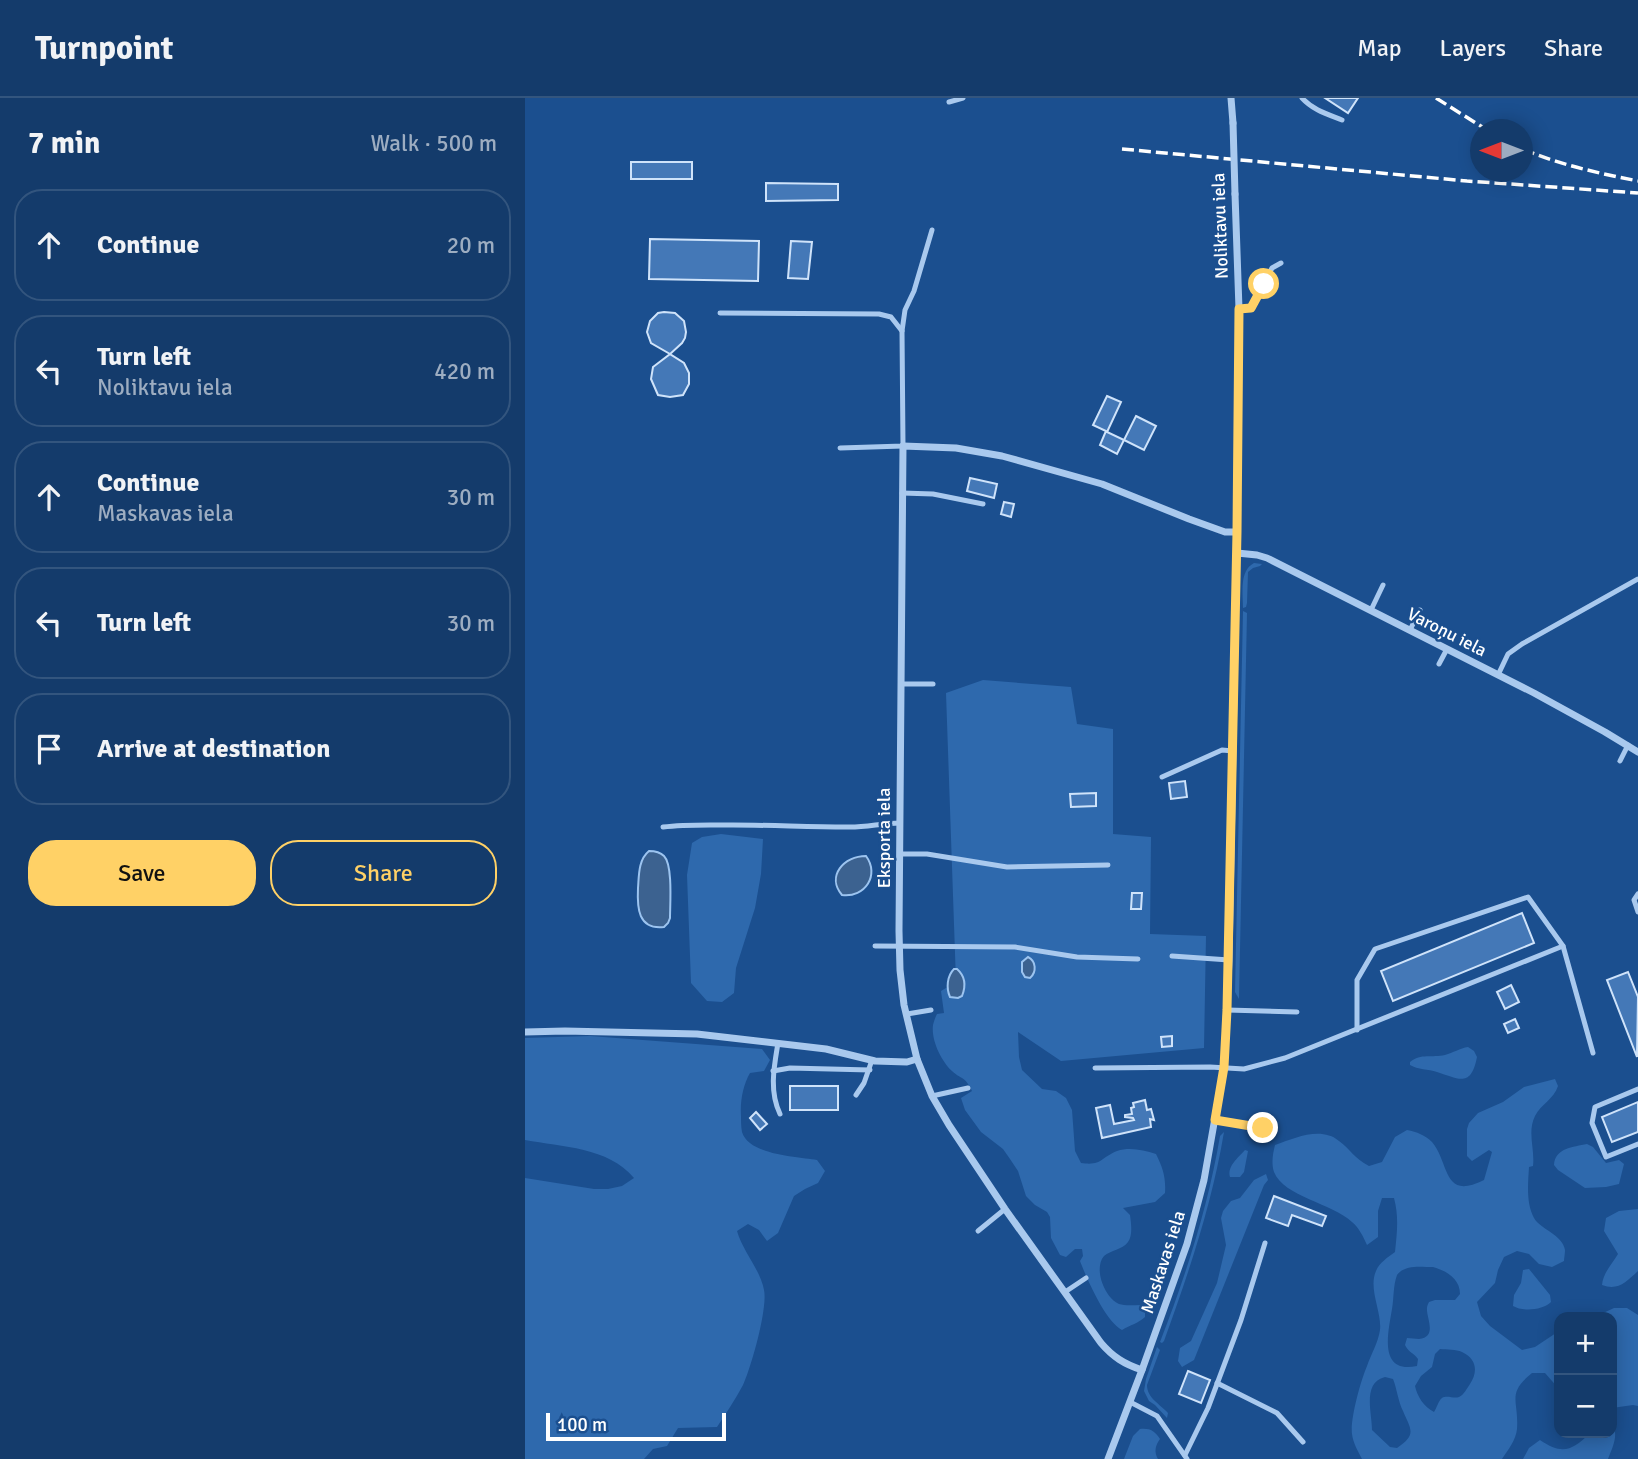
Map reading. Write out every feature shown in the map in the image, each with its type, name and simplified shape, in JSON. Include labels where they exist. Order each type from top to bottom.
[{"type":"street","name":"Noliktavu iela","points":[[1224,1067],[1229,960],[1239,309],[1231,98]]},
{"type":"street","points":[[903,446],[956,448],[1002,456],[1102,484],[1189,519],[1226,532],[1237,532]]},
{"type":"street","name":"Eksporta iela","points":[[903,446],[900,970],[917,1059],[932,1096],[956,1136],[1065,1292],[1111,1354],[1122,1363],[1142,1370]]},
{"type":"street","name":"Varoņu iela","points":[[1237,553],[1267,558],[1534,693],[1638,752]]},
{"type":"street","points":[[525,1032],[697,1034],[826,1049],[872,1060],[892,1062],[917,1059]]},
{"type":"street","name":"Maskavas iela","points":[[1108,1459],[1187,1244],[1204,1180],[1224,1067]]},
{"type":"lane","points":[[949,102],[963,98]]},
{"type":"lane","points":[[1302,98],[1319,111],[1342,120]]},
{"type":"lane","name":"Eksporta iela","points":[[903,446],[902,331],[905,310],[914,291],[932,230]]},
{"type":"lane","points":[[1239,309],[1251,308],[1272,268],[1281,263]]},
{"type":"lane","points":[[720,313],[879,314],[891,317],[902,331]]},
{"type":"lane","points":[[840,448],[903,446]]},
{"type":"lane","points":[[902,493],[933,494],[983,504]]},
{"type":"lane","points":[[1497,675],[1508,654],[1522,644],[1638,579]]},
{"type":"lane","points":[[1370,611],[1383,584]]},
{"type":"lane","points":[[1410,630],[1420,610]]},
{"type":"lane","points":[[1439,664],[1447,649]]},
{"type":"lane","points":[[901,684],[933,684]]},
{"type":"lane","points":[[1620,761],[1628,745]]},
{"type":"lane","points":[[1161,777],[1223,750],[1233,751]]},
{"type":"lane","points":[[663,827],[849,827],[900,824]]},
{"type":"lane","points":[[900,854],[927,854],[1007,867],[1108,865]]},
{"type":"lane","points":[[1638,894],[1634,900],[1638,912]]},
{"type":"lane","points":[[1357,1030],[1357,980],[1375,949],[1528,897],[1563,946],[1593,1054]]},
{"type":"lane","points":[[875,946],[1015,947],[1077,957],[1138,959]]},
{"type":"lane","points":[[1095,1068],[1244,1069],[1285,1058],[1563,946]]},
{"type":"lane","points":[[1172,956],[1229,960]]},
{"type":"lane","points":[[907,1014],[931,1010]]},
{"type":"lane","points":[[1227,1010],[1297,1012]]},
{"type":"lane","points":[[778,1043],[773,1090],[780,1114]]},
{"type":"lane","points":[[856,1095],[865,1083],[872,1060]]},
{"type":"lane","points":[[773,1071],[790,1068],[870,1070]]},
{"type":"lane","points":[[932,1096],[968,1088]]},
{"type":"lane","points":[[1638,1089],[1595,1107],[1592,1123],[1607,1157],[1638,1144]]},
{"type":"lane","points":[[1215,1120],[1263,1128]]},
{"type":"lane","points":[[978,1231],[1005,1209]]},
{"type":"lane","points":[[1186,1457],[1208,1408],[1241,1320],[1265,1243]]},
{"type":"lane","points":[[1065,1292],[1086,1278]]},
{"type":"lane","points":[[1217,1383],[1277,1413],[1303,1442]]},
{"type":"lane","points":[[1130,1402],[1157,1416],[1186,1457]]},
{"type":"shaded area","points":[[1254,563],[1262,564],[1248,572],[1247,603],[1243,608],[1244,577]]},
{"type":"shaded area","points":[[1243,611],[1247,613],[1239,999],[1235,992]]},
{"type":"shaded area","points":[[983,680],[1071,687],[1077,724],[1113,729],[1113,834],[1151,837],[1150,934],[1206,936],[1204,1048],[1061,1061],[1018,1032],[1022,1070],[1042,1089],[1056,1091],[1066,1098],[1072,1110],[1075,1151],[1081,1163],[1097,1162],[1117,1151],[1132,1149],[1156,1154],[1162,1169],[1165,1193],[1155,1202],[1123,1208],[1130,1215],[1130,1239],[1123,1247],[1104,1256],[1101,1262],[1100,1275],[1109,1296],[1119,1304],[1141,1305],[1145,1310],[1143,1319],[1122,1330],[1109,1318],[1092,1288],[1080,1261],[1083,1256],[1082,1249],[1075,1249],[1066,1257],[1060,1255],[1051,1238],[1050,1217],[1047,1212],[1026,1196],[1018,1171],[1003,1149],[981,1132],[965,1110],[961,1098],[972,1091],[965,1080],[944,1062],[934,1037],[933,1025],[937,1014],[944,1013],[941,991],[956,982],[946,693]]},
{"type":"shaded area","points":[[721,834],[763,839],[755,908],[736,968],[734,993],[722,1002],[707,1001],[691,983],[687,875],[692,843],[702,837]]},
{"type":"shaded area","points":[[649,851],[662,855],[669,868],[670,918],[664,927],[649,925],[639,910],[640,868]]},
{"type":"shaded area","points":[[866,856],[871,871],[868,884],[857,893],[842,895],[836,881],[840,868],[851,859]]},
{"type":"shaded area","points":[[1028,957],[1035,967],[1030,978],[1025,977],[1022,972],[1022,962]]},
{"type":"shaded area","points":[[954,969],[960,972],[964,981],[962,996],[958,998],[950,997],[948,990]]},
{"type":"shaded area","points":[[590,1036],[762,1049],[770,1060],[764,1071],[750,1073],[743,1093],[741,1124],[746,1140],[775,1154],[817,1160],[825,1171],[818,1183],[794,1196],[778,1233],[767,1241],[759,1230],[748,1224],[737,1231],[762,1282],[764,1310],[743,1385],[717,1427],[678,1428],[667,1446],[653,1449],[644,1459],[525,1459],[525,1178],[608,1189],[622,1186],[634,1178],[611,1160],[598,1154],[525,1140],[525,1038]]},
{"type":"shaded area","points":[[1468,1047],[1477,1057],[1471,1073],[1463,1079],[1410,1065],[1410,1062],[1418,1058],[1445,1055]]},
{"type":"shaded area","points":[[1555,1079],[1558,1086],[1533,1122],[1533,1166],[1529,1167],[1528,1193],[1534,1218],[1563,1245],[1564,1261],[1552,1267],[1539,1264],[1529,1254],[1517,1251],[1504,1257],[1495,1283],[1477,1302],[1481,1316],[1490,1326],[1522,1350],[1535,1347],[1554,1334],[1554,1383],[1545,1373],[1532,1373],[1519,1387],[1515,1398],[1516,1433],[1502,1459],[1362,1459],[1356,1447],[1352,1427],[1362,1380],[1380,1330],[1374,1278],[1379,1265],[1395,1252],[1397,1218],[1394,1198],[1382,1198],[1378,1211],[1378,1237],[1367,1245],[1357,1227],[1343,1215],[1298,1194],[1279,1181],[1273,1165],[1275,1145],[1308,1135],[1324,1134],[1339,1141],[1369,1166],[1382,1162],[1395,1137],[1407,1130],[1421,1134],[1432,1142],[1454,1183],[1461,1186],[1470,1185],[1484,1180],[1492,1152],[1489,1150],[1472,1161],[1467,1156],[1469,1123],[1478,1113],[1503,1102],[1524,1087]],"holes":[[[1418,1267],[1433,1267],[1452,1276],[1458,1284],[1460,1294],[1455,1300],[1429,1302],[1428,1335],[1419,1339],[1407,1338],[1405,1345],[1418,1359],[1417,1366],[1405,1367],[1396,1364],[1388,1350],[1388,1340],[1397,1275],[1400,1271]],[[1440,1349],[1462,1352],[1471,1358],[1475,1370],[1473,1379],[1462,1395],[1442,1398],[1434,1412],[1421,1401],[1415,1386],[1421,1376],[1432,1367],[1435,1354]],[[1385,1377],[1393,1379],[1411,1431],[1397,1448],[1390,1447],[1372,1430],[1371,1392],[1373,1385]]]},
{"type":"shaded area","points":[[1224,1132],[1199,1238],[1162,1343],[1160,1342],[1195,1240],[1220,1136]]},
{"type":"shaded area","points":[[1587,1144],[1593,1147],[1606,1163],[1619,1160],[1624,1164],[1619,1184],[1585,1188],[1554,1165],[1561,1152]]},
{"type":"shaded area","points":[[1245,1150],[1248,1151],[1244,1172],[1240,1177],[1230,1177],[1232,1166]]},
{"type":"shaded area","points":[[1266,1174],[1268,1180],[1194,1360],[1182,1367],[1178,1361],[1180,1348],[1191,1341],[1217,1283],[1226,1245],[1221,1218],[1223,1211],[1231,1201],[1240,1198],[1254,1180]]},
{"type":"shaded area","points":[[1638,1209],[1638,1271],[1617,1286],[1602,1285],[1618,1254],[1604,1231],[1606,1218],[1619,1211]]},
{"type":"shaded area","points":[[1529,1269],[1550,1295],[1551,1302],[1538,1308],[1517,1308],[1513,1306],[1514,1295],[1521,1283],[1523,1270]]},
{"type":"shaded area","points":[[1614,1308],[1627,1308],[1638,1315],[1638,1406],[1617,1407],[1617,1312],[1605,1312]]},
{"type":"shaded area","points":[[1157,1347],[1160,1350],[1147,1385],[1152,1397],[1168,1413],[1167,1418],[1149,1401],[1144,1391]]},
{"type":"shaded area","points":[[1140,1429],[1152,1431],[1160,1439],[1156,1449],[1158,1459],[1124,1459],[1133,1436]]},
{"type":"shaded area","points":[[1585,1438],[1615,1438],[1608,1459],[1523,1459],[1529,1448],[1540,1440],[1561,1449],[1578,1444]]},
{"type":"building","points":[[1325,98],[1358,98],[1348,113]]},
{"type":"building","points":[[631,162],[692,162],[692,179],[631,179]]},
{"type":"building","points":[[766,183],[838,184],[838,200],[766,201]]},
{"type":"building","points":[[650,239],[759,241],[758,281],[649,279]]},
{"type":"building","points":[[791,241],[812,242],[808,279],[788,278]]},
{"type":"building","points":[[658,313],[675,313],[684,321],[686,332],[682,343],[670,354],[651,343],[647,332],[650,321]]},
{"type":"building","points":[[670,354],[684,363],[689,373],[689,384],[683,395],[658,395],[651,379],[653,367]]},
{"type":"building","points":[[1107,396],[1121,402],[1107,432],[1124,440],[1117,454],[1100,445],[1106,431],[1093,425]]},
{"type":"building","points":[[1136,416],[1156,426],[1144,450],[1124,440]]},
{"type":"building","points":[[970,478],[997,484],[994,498],[967,491]]},
{"type":"building","points":[[1004,502],[1014,504],[1011,517],[1001,514]]},
{"type":"building","points":[[1185,781],[1187,797],[1171,799],[1169,783]]},
{"type":"building","points":[[1096,793],[1096,806],[1071,807],[1070,794]]},
{"type":"building","points":[[1132,893],[1142,893],[1141,909],[1131,909]]},
{"type":"building","points":[[1522,913],[1534,943],[1393,1001],[1381,971]]},
{"type":"building","points":[[1628,972],[1638,997],[1637,1057],[1607,980]]},
{"type":"building","points":[[1511,985],[1519,1002],[1505,1009],[1497,992]]},
{"type":"building","points":[[1515,1019],[1519,1028],[1508,1033],[1504,1024]]},
{"type":"building","points":[[1172,1036],[1172,1046],[1162,1047],[1161,1037]]},
{"type":"building","points":[[790,1086],[838,1086],[838,1110],[790,1110]]},
{"type":"building","points":[[1145,1100],[1147,1110],[1151,1109],[1154,1120],[1150,1119],[1151,1127],[1102,1138],[1096,1108],[1110,1105],[1114,1124],[1134,1120],[1125,1115],[1132,1114],[1133,1103]]},
{"type":"building","points":[[1638,1102],[1638,1132],[1612,1142],[1602,1117]]},
{"type":"building","points":[[756,1112],[767,1124],[760,1130],[750,1118]]},
{"type":"building","points":[[1274,1196],[1326,1216],[1322,1226],[1292,1215],[1288,1226],[1266,1218]]},
{"type":"building","points":[[1188,1371],[1210,1380],[1201,1403],[1179,1394]]},
{"type":"railway","points":[[1436,98],[1470,119]]},
{"type":"railway","points":[[1122,149],[1467,181],[1638,193]]},
{"type":"railway","points":[[1533,153],[1594,172],[1638,181]]},
{"type":"route","points":[[1263,1128],[1215,1120],[1224,1067],[1227,1010],[1239,309],[1251,308],[1264,284]]}]
